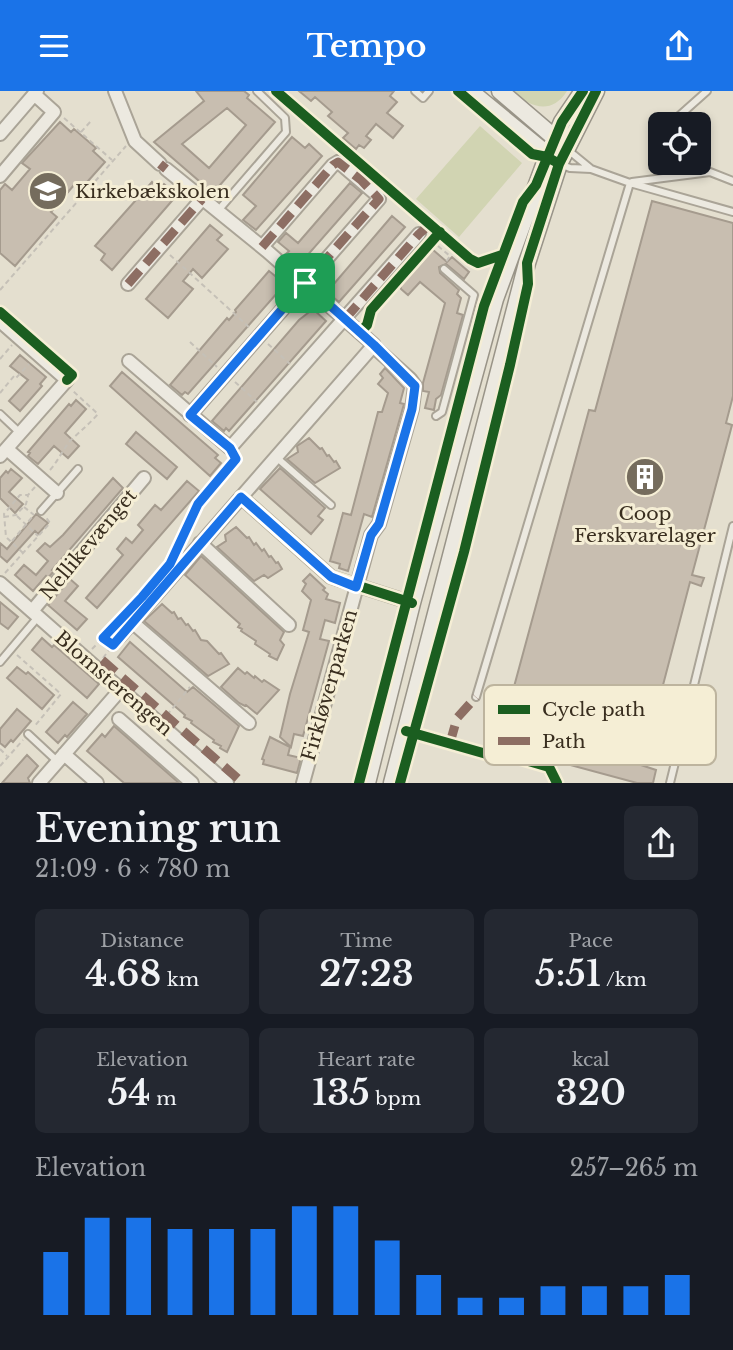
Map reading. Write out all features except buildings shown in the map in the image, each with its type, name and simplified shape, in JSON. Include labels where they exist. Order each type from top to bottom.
[{"type":"street","points":[[115,91],[135,141],[305,283],[373,346],[132,622],[115,633]]},
{"type":"street","points":[[470,91],[553,160]]},
{"type":"street","points":[[500,91],[561,143]]},
{"type":"street","points":[[561,143],[567,113],[583,91]]},
{"type":"street","points":[[367,783],[412,603],[492,310],[561,143],[596,91]]},
{"type":"street","points":[[0,134],[35,93],[54,112],[0,176]]},
{"type":"street","points":[[392,783],[553,160]]},
{"type":"street","points":[[190,415],[379,199],[338,162],[332,165],[262,247]]},
{"type":"street","points":[[128,283],[202,199]]},
{"type":"street","points":[[129,361],[230,448],[419,234]]},
{"type":"street","points":[[0,321],[67,380],[3,453],[57,493]]},
{"type":"street","name":"Firkløverparken","points":[[303,783],[371,535],[379,524],[412,409],[415,386],[373,346]]},
{"type":"street","name":"Nellikevænget","points":[[35,614],[144,478]]},
{"type":"street","name":"Firkløverparken","points":[[241,497],[331,577],[412,603]]},
{"type":"street","points":[[200,544],[289,625]]},
{"type":"street","name":"Blomsterengen","points":[[0,581],[227,783]]},
{"type":"street","points":[[412,603],[438,610]]},
{"type":"street","points":[[132,622],[249,723]]},
{"type":"street","points":[[39,783],[121,689]]},
{"type":"street","points":[[119,719],[192,783]]},
{"type":"street","points":[[161,757],[176,738]]},
{"type":"street","points":[[61,758],[97,783]]},
{"type":"lane","points":[[222,206],[286,132],[285,118],[257,91]]},
{"type":"lane","points":[[415,91],[423,98],[429,91]]},
{"type":"lane","points":[[683,112],[706,91]]},
{"type":"lane","points":[[561,143],[591,169]]},
{"type":"lane","points":[[553,160],[570,168],[591,169],[733,212]]},
{"type":"lane","points":[[630,183],[710,172],[733,181]]},
{"type":"lane","points":[[476,697],[630,183]]},
{"type":"lane","points":[[360,332],[367,325],[371,310],[432,241]]},
{"type":"lane","points":[[436,416],[442,412],[474,295],[444,269]]},
{"type":"lane","points":[[0,414],[20,433]]},
{"type":"lane","points":[[276,457],[331,505]]},
{"type":"lane","points":[[41,511],[78,469]]},
{"type":"lane","points":[[694,685],[733,526]]},
{"type":"lane","points":[[0,662],[35,614]]},
{"type":"lane","points":[[28,734],[61,758]]},
{"type":"lane","points":[[670,783],[674,765]]},
{"type":"path","points":[[62,116],[113,160]]},
{"type":"path","points":[[81,132],[91,121]]},
{"type":"path","points":[[0,290],[127,145]]},
{"type":"path","points":[[432,241],[450,256],[444,269]]},
{"type":"path","points":[[160,246],[229,309]]},
{"type":"path","points":[[0,359],[13,344],[6,339]]},
{"type":"path","points":[[0,393],[14,376],[16,378],[32,361]]},
{"type":"path","points":[[4,517],[16,515],[26,504],[28,495],[57,461],[57,456],[98,414],[65,383]]},
{"type":"path","points":[[170,564],[198,504],[236,459],[230,448]]},
{"type":"path","points":[[23,553],[6,537],[4,513],[20,495],[28,495]]},
{"type":"path","points":[[0,581],[50,523],[41,511]]},
{"type":"path","points":[[16,515],[38,536]]},
{"type":"path","points":[[11,542],[34,515]]},
{"type":"path","points":[[84,657],[115,633]]},
{"type":"path","points":[[95,667],[115,633]]},
{"type":"path","points":[[0,766],[61,694],[10,650]]},
{"type":"path","points":[[159,723],[196,680]]},
{"type":"path","points":[[0,749],[8,757]]},
{"type":"green space","points":[[512,91],[567,91],[554,104],[540,106],[533,105]]},
{"type":"green space","points":[[480,126],[522,163],[459,237],[416,199]]},
{"type":"marked path","points":[[262,247],[333,165],[338,162],[361,180],[379,199],[305,283]]},
{"type":"marked path","points":[[160,164],[166,169]]},
{"type":"marked path","points":[[128,284],[202,199]]},
{"type":"marked path","points":[[345,319],[430,224]]},
{"type":"marked path","points":[[102,660],[243,783]]},
{"type":"marked path","points":[[450,743],[457,718],[476,697]]},
{"type":"cycle path","points":[[276,91],[470,259],[478,263],[502,255]]},
{"type":"cycle path","points":[[458,91],[532,154],[556,162]]},
{"type":"cycle path","points":[[359,783],[484,306],[523,202],[536,185],[562,122],[583,91]]},
{"type":"cycle path","points":[[400,783],[464,552],[510,365],[528,284],[527,263],[559,164],[596,91]]},
{"type":"cycle path","points":[[360,332],[367,325],[371,310],[440,232]]},
{"type":"cycle path","points":[[0,312],[72,375],[67,380]]},
{"type":"cycle path","points":[[241,497],[331,577],[412,603]]},
{"type":"cycle path","points":[[406,731],[484,753]]},
{"type":"cycle path","points":[[542,765],[549,767],[557,783]]},
{"type":"place","name":"Kirkebækskolen","points":[[48,191]]},
{"type":"place","name":"Coop Ferskvarelager","points":[[645,477]]},
{"type":"route","points":[[305,283],[415,386],[412,409],[379,524],[371,535],[356,587],[331,577],[241,497],[113,645],[103,638],[170,564],[198,504],[236,459],[230,448],[190,415],[305,283]]}]
